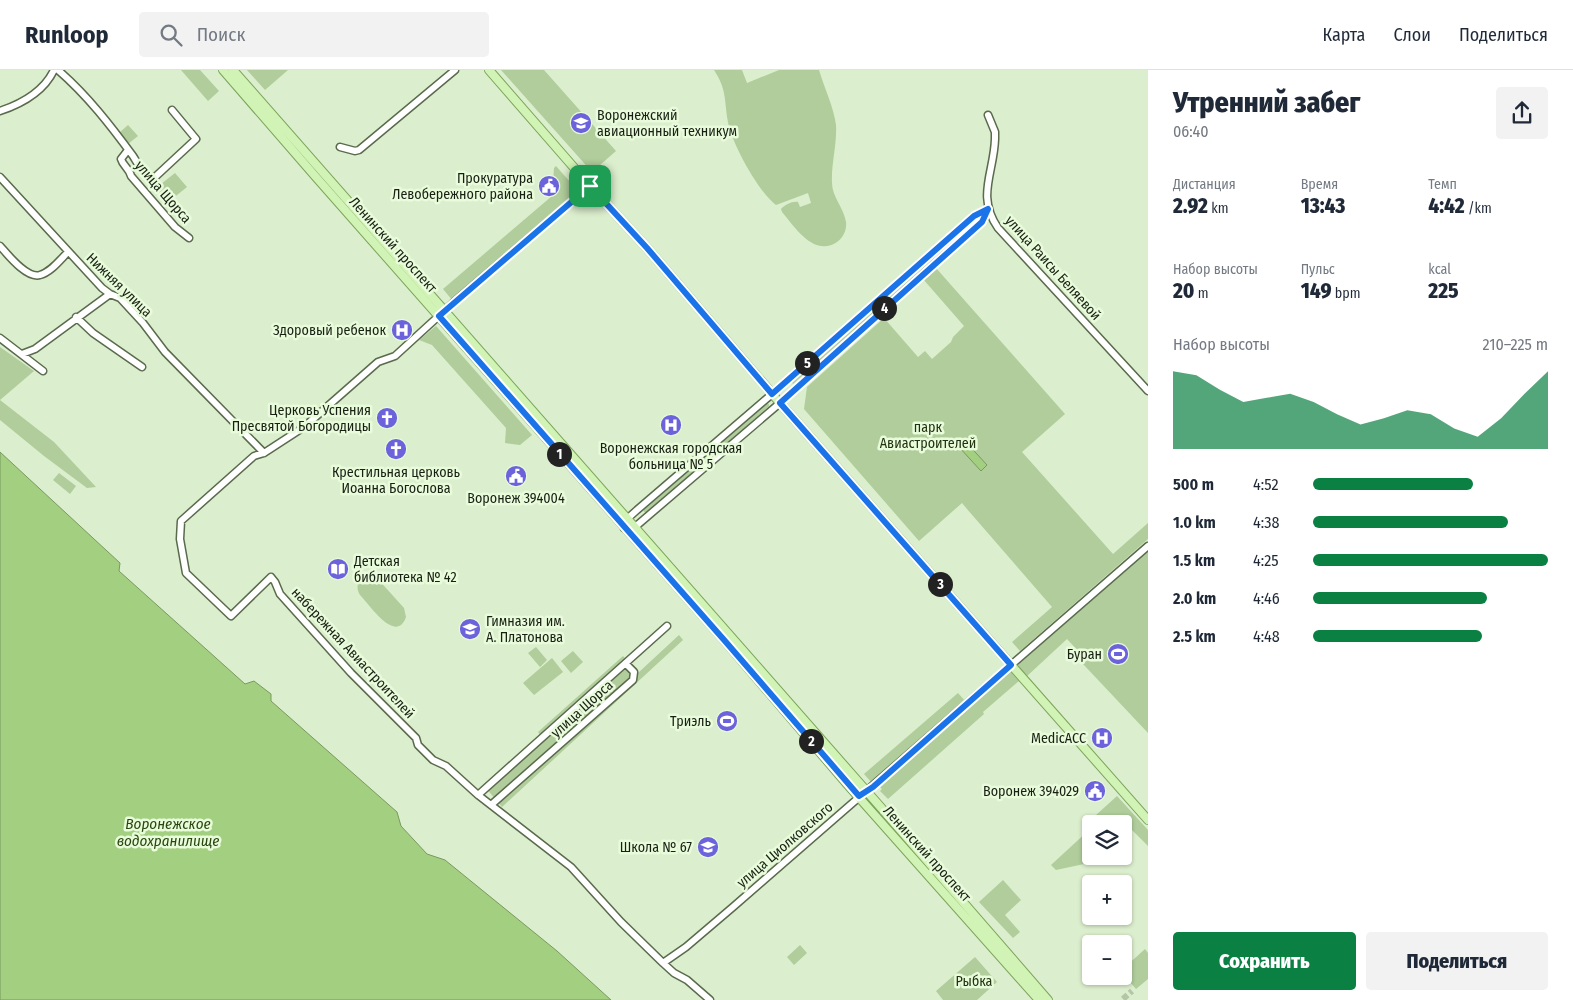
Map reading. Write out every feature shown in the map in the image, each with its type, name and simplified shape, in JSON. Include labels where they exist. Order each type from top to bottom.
[{"type":"main road","name":"Ленинский проспект","points":[[224,70],[315,176],[442,313],[635,528],[1048,1000]]},
{"type":"main road","name":"Ленинский проспект","points":[[233,70],[624,528],[1038,1000]]},
{"type":"main road","points":[[489,70],[1148,820]]},
{"type":"street","points":[[0,111],[35,93],[54,70]]},
{"type":"street","name":"улица Щорса","points":[[58,70],[97,109],[149,177],[154,178],[196,139],[172,110]]},
{"type":"street","points":[[340,147],[355,151],[359,150],[455,70]]},
{"type":"street","name":"улица Раисы Беляевой","points":[[988,115],[995,139],[986,190],[991,219],[1148,391]]},
{"type":"street","name":"улица Щорса","points":[[128,150],[121,159],[124,166],[130,170],[131,176],[175,227],[189,238]]},
{"type":"street","name":"Нижняя улица","points":[[0,177],[102,288],[120,298],[143,323],[165,352],[264,452]]},
{"type":"street","points":[[264,452],[304,427],[378,362],[395,356],[442,313],[590,186]]},
{"type":"street","points":[[988,209],[982,222],[780,403],[635,528],[624,528],[627,519],[974,216],[988,209]]},
{"type":"street","points":[[0,246],[26,272],[32,275],[40,275],[50,269],[68,252]]},
{"type":"street","points":[[22,354],[35,349],[76,317],[110,294]]},
{"type":"street","points":[[76,317],[93,333],[142,367]]},
{"type":"street","points":[[0,338],[43,371]]},
{"type":"street","name":"набережная Авиастроителей","points":[[264,452],[254,456],[181,522],[180,539],[186,573],[231,616],[271,578],[275,582],[280,594],[351,672],[416,738],[418,745],[433,760],[446,766],[491,806],[571,867],[621,922],[663,963],[710,1000]]},
{"type":"street","name":"улица Циолковского","points":[[663,963],[686,947],[721,917],[1148,546]]},
{"type":"street","points":[[478,795],[667,626]]},
{"type":"street","name":"улица Щорса","points":[[491,806],[632,680],[634,672],[626,664]]},
{"type":"green space","points":[[181,70],[200,70],[219,91],[208,101]]},
{"type":"green space","points":[[247,70],[288,70],[265,90]]},
{"type":"green space","points":[[501,70],[544,70],[616,151],[592,172]]},
{"type":"green space","points":[[714,70],[742,70],[747,83],[779,70],[819,70],[836,125],[832,176],[833,188],[845,217],[846,225],[844,234],[837,242],[829,246],[820,246],[813,243],[799,232],[782,212],[781,209],[791,203],[798,202],[800,207],[811,203],[808,193],[776,205],[754,179],[734,142],[728,122],[723,89]]},
{"type":"green space","points":[[128,125],[138,136],[128,144],[119,133]]},
{"type":"green space","points":[[556,166],[578,191],[453,301],[443,289],[552,196],[554,168]]},
{"type":"green space","points":[[175,173],[187,187],[167,203],[156,188]]},
{"type":"green space","points":[[977,218],[978,222],[793,384],[790,380]]},
{"type":"green space","name":"парк Авиастроителей","points":[[936,268],[1065,414],[1022,452],[1113,554],[1148,523],[1148,539],[1020,651],[1012,642],[1052,607],[962,503],[919,541],[804,409],[807,387],[884,318],[918,357],[925,351],[932,359],[951,342],[953,337],[964,326],[923,279]]},
{"type":"green space","points":[[436,326],[532,435],[520,445],[505,443],[506,428],[432,345],[419,340]]},
{"type":"green space","points":[[0,347],[34,371],[0,400]]},
{"type":"green space","points":[[0,400],[54,442],[96,487],[87,488],[0,420]]},
{"type":"green space","points":[[765,402],[769,406],[647,513],[644,512],[643,509]]},
{"type":"green space","points":[[59,473],[76,486],[70,494],[53,480]]},
{"type":"green space","name":"Буран","points":[[1148,551],[1148,733],[1083,664],[1086,661],[1084,658],[1088,654],[1084,650],[1080,653],[1067,639],[1026,677],[1018,668],[1019,664]]},
{"type":"green space","points":[[366,575],[373,575],[377,578],[404,608],[406,617],[402,624],[396,627],[389,625],[360,595],[358,584]]},
{"type":"green space","points":[[679,635],[683,640],[502,807],[485,787],[541,736],[538,732],[623,656],[638,673]]},
{"type":"green space","points":[[536,647],[547,660],[540,667],[528,653]]},
{"type":"green space","points":[[573,651],[583,662],[571,673],[561,661]]},
{"type":"green space","points":[[552,658],[563,672],[534,695],[523,683]]},
{"type":"green space","points":[[1010,671],[1019,681],[983,712],[984,714],[888,799],[880,791],[882,789],[879,786]]},
{"type":"green space","points":[[958,693],[966,702],[872,783],[864,774]]},
{"type":"green space","points":[[1117,796],[1148,830],[1148,846],[1132,830],[1132,815],[1096,815]]},
{"type":"green space","points":[[1082,836],[1082,864],[1056,870],[1051,865]]},
{"type":"green space","points":[[1003,880],[1021,900],[1005,915],[1020,932],[1013,938],[979,902]]},
{"type":"green space","points":[[800,945],[807,953],[794,965],[787,957]]},
{"type":"green space","points":[[1145,949],[1148,953],[1148,979],[1136,989],[1132,984],[1132,961]]},
{"type":"green space","name":"Рыбка","points":[[975,957],[997,982],[977,1000],[943,1000],[936,991]]},
{"type":"water","points":[[965,441],[987,465],[981,471],[959,447]]},
{"type":"water","name":"Воронежское водохранилище","points":[[0,452],[120,563],[119,571],[245,684],[254,681],[271,694],[271,701],[397,812],[401,826],[427,854],[445,860],[557,951],[611,1000],[0,1000]]},
{"type":"tunnel","points":[[1123,999],[1132,991]]},
{"type":"place","name":"Воронежский авиационный техникум","points":[[581,123]]},
{"type":"place","name":"Прокуратура Левобережного района","points":[[549,186]]},
{"type":"place","name":"Здоровый ребенок","points":[[402,330]]},
{"type":"place","name":"Церковь Успения Пресвятой Богородицы","points":[[387,418]]},
{"type":"place","name":"Воронежская городская больница № 5","points":[[671,425]]},
{"type":"place","name":"Крестильная церковь Иоанна Богослова","points":[[396,449]]},
{"type":"place","name":"Воронеж 394004","points":[[516,476]]},
{"type":"place","name":"Детская библиотека № 42","points":[[338,569]]},
{"type":"place","name":"Гимназия им. А. Платонова","points":[[470,629]]},
{"type":"place","name":"Буран","points":[[1118,654]]},
{"type":"place","name":"Триэль","points":[[727,721]]},
{"type":"place","name":"MedicACC","points":[[1102,738]]},
{"type":"place","name":"Воронеж 394029","points":[[1095,791]]},
{"type":"place","name":"Школа № 67","points":[[708,847]]},
{"type":"route","points":[[590,186],[647,248],[772,394],[974,216],[988,209],[982,222],[780,403],[1011,665],[873,787],[859,796],[439,316],[590,186]]}]
